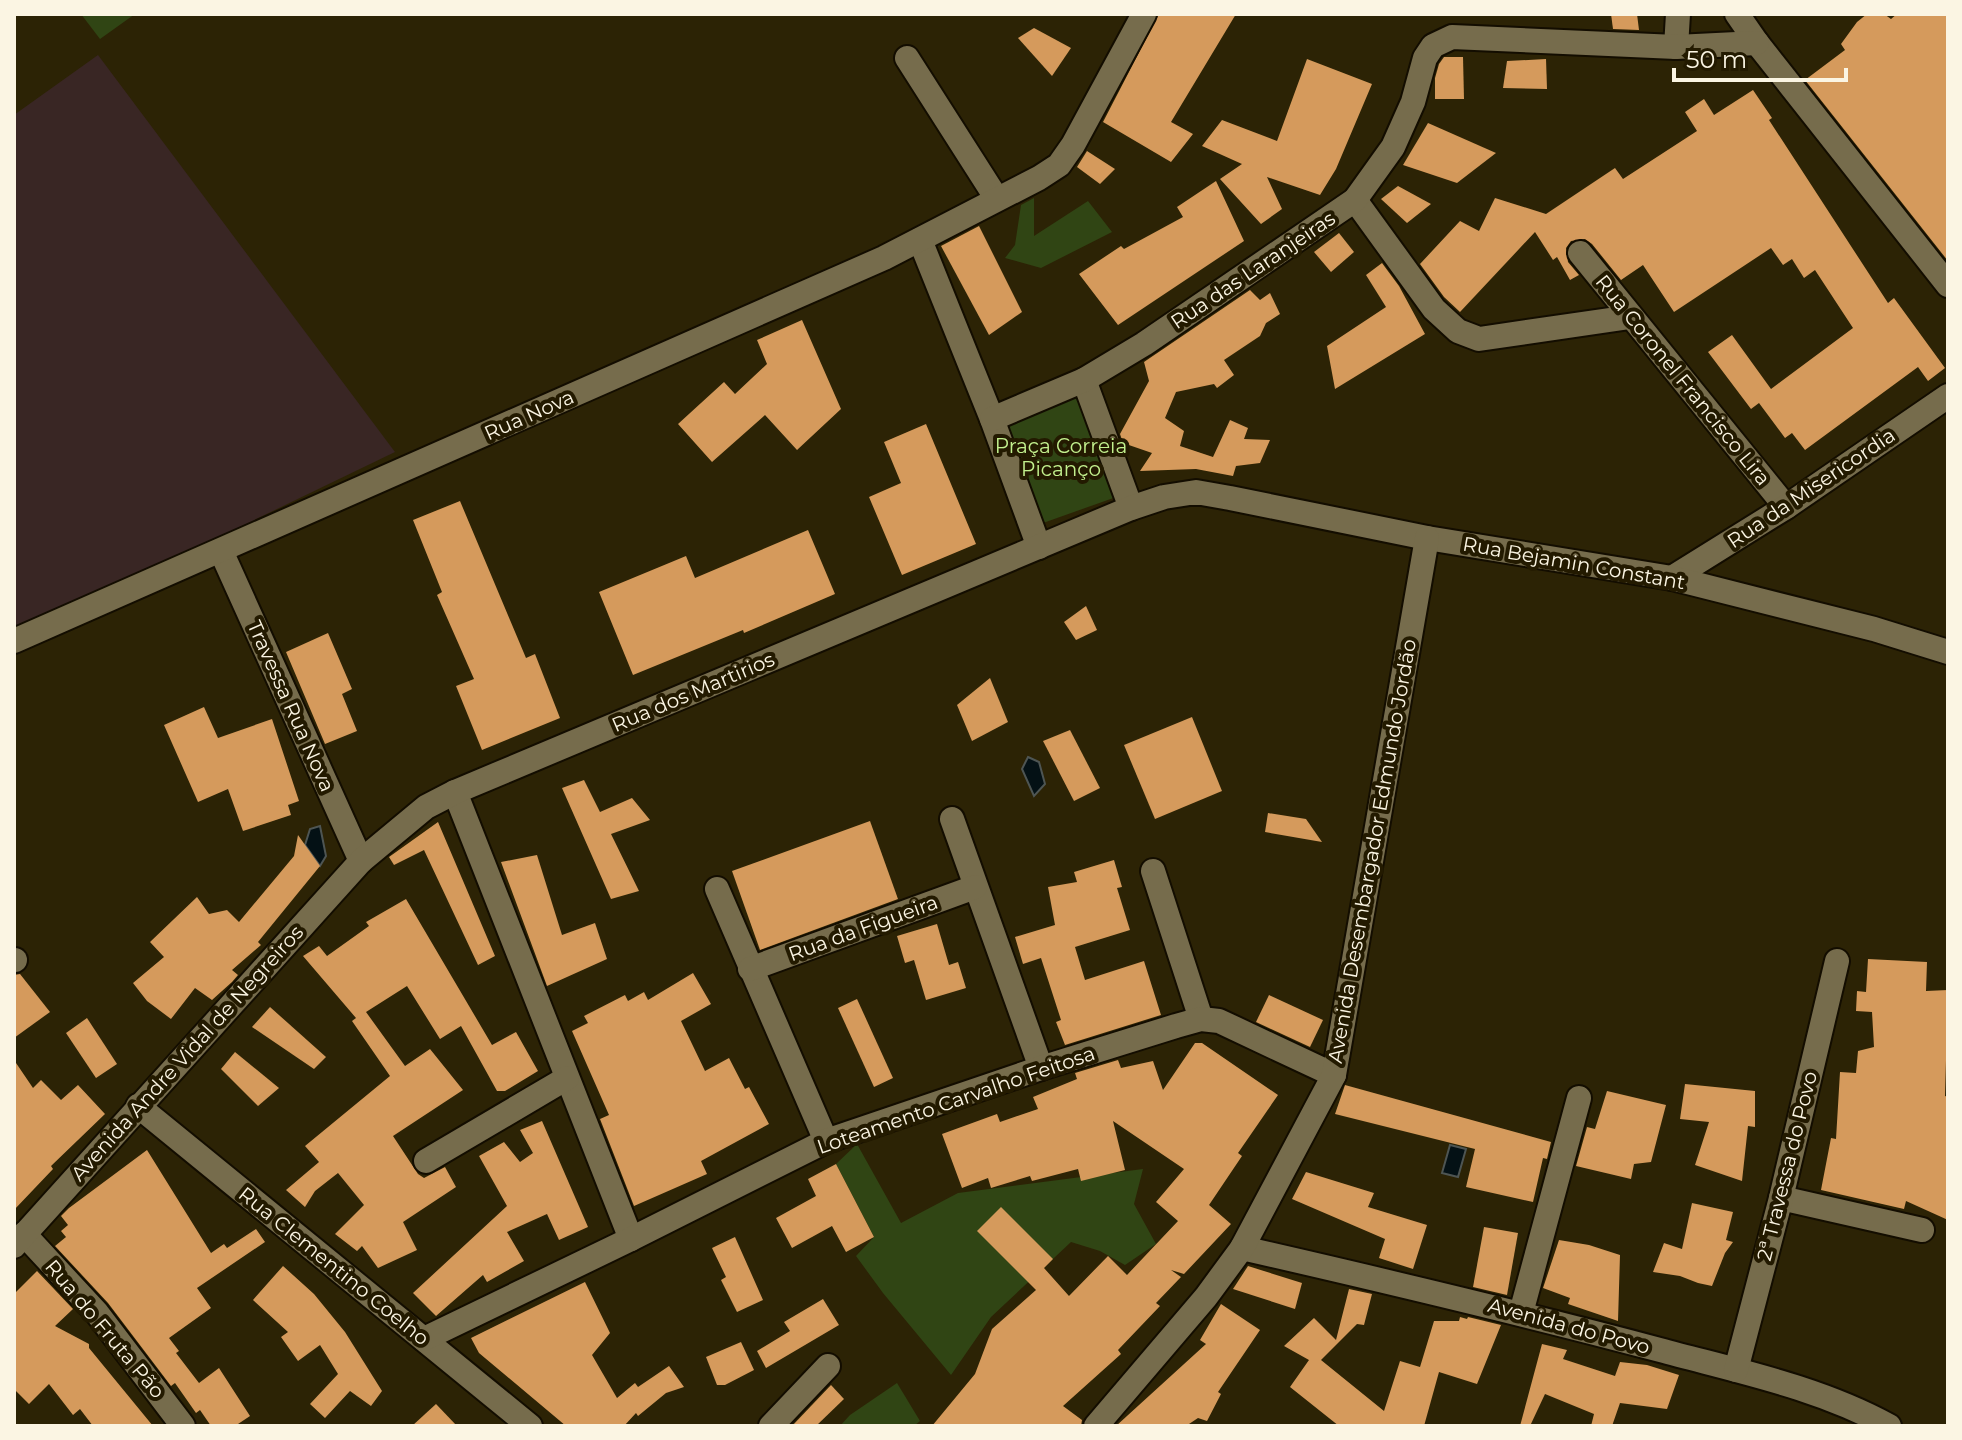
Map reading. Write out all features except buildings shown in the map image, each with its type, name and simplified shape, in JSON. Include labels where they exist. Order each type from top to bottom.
[{"type":"street","name":"Rua Nova","points":[[14,641],[920,240],[1039,178],[1059,165],[1073,145],[1144,14]]},
{"type":"street","points":[[1678,14],[1676,47],[1757,43]]},
{"type":"street","points":[[1737,14],[1948,285]]},
{"type":"street","name":"Rua das Laranjeiras","points":[[992,419],[1084,380],[1157,335],[1355,200],[1393,147],[1413,102],[1425,58],[1433,46],[1452,37],[1676,47]]},
{"type":"street","points":[[907,58],[997,199]]},
{"type":"street","points":[[1355,200],[1434,309],[1458,331],[1479,339],[1630,317]]},
{"type":"street","points":[[920,240],[992,419],[1039,547]]},
{"type":"street","name":"Rua Coronel Francisco Lira","points":[[1580,253],[1786,507]]},
{"type":"street","points":[[1084,380],[1131,508]]},
{"type":"street","name":"Rua da Misericordia","points":[[1672,578],[1786,507],[1948,396]]},
{"type":"street","name":"Rua dos Martirios","points":[[361,861],[426,807],[455,792],[1131,508],[1164,497],[1196,492]]},
{"type":"street","name":"Rua Bejamin Constant","points":[[1196,492],[1427,538],[1672,578],[1874,629],[1948,652]]},
{"type":"street","name":"Avenida Desembargador Edmundo Jordão","points":[[1096,1426],[1206,1297],[1242,1248],[1334,1075],[1427,538]]},
{"type":"street","name":"Travessa Rua Nova","points":[[221,551],[361,861]]},
{"type":"street","points":[[455,792],[631,1239]]},
{"type":"street","points":[[952,819],[1041,1068]]},
{"type":"street","name":"Avenida Andre Vidal de Negreiros","points":[[19,1240],[361,861]]},
{"type":"street","points":[[1153,871],[1201,1019],[1219,1021],[1334,1075]]},
{"type":"street","name":"Rua da Figueira","points":[[750,969],[975,887]]},
{"type":"street","points":[[717,889],[826,1141]]},
{"type":"street","name":"2ª Travessa do Povo","points":[[1736,1370],[1781,1198],[1837,961]]},
{"type":"street","name":"Loteamento Carvalho Feitosa","points":[[424,1339],[826,1141],[1041,1068],[1201,1019]]},
{"type":"street","points":[[426,1161],[567,1078]]},
{"type":"street","points":[[1521,1313],[1579,1098]]},
{"type":"street","name":"Rua Clementino Coelho","points":[[138,1106],[530,1426]]},
{"type":"street","points":[[1781,1198],[1922,1230]]},
{"type":"street","name":"Rua do Fruta Pão","points":[[19,1240],[97,1313],[183,1426]]},
{"type":"street","name":"Avenida do Povo","points":[[1242,1248],[1521,1313],[1806,1389],[1863,1411],[1889,1426]]},
{"type":"street","points":[[771,1426],[828,1366]]},
{"type":"shaded area","points":[[98,55],[395,452],[14,636],[14,115]]},
{"type":"shaded area","points":[[1028,757],[1039,762],[1045,784],[1034,796],[1022,769]]},
{"type":"shaded area","points":[[320,826],[326,856],[320,866],[305,845],[310,829]]},
{"type":"shaded area","points":[[1450,1145],[1466,1149],[1458,1177],[1442,1173]]},
{"type":"green space","points":[[81,14],[135,14],[100,39]]},
{"type":"green space","points":[[1034,198],[1034,236],[1088,201],[1112,232],[1041,268],[1005,258],[1015,245],[1021,205]]},
{"type":"green space","name":"Praça Correia Picanço","points":[[1080,392],[1119,496],[1043,523],[1004,422]]},
{"type":"green space","points":[[857,1144],[901,1223],[958,1193],[1143,1169],[1134,1204],[1156,1244],[1125,1265],[1100,1251],[1071,1242],[991,1317],[951,1375],[856,1256],[874,1237],[836,1164]]},
{"type":"green space","points":[[897,1383],[920,1421],[914,1426],[840,1426],[850,1415]]}]
